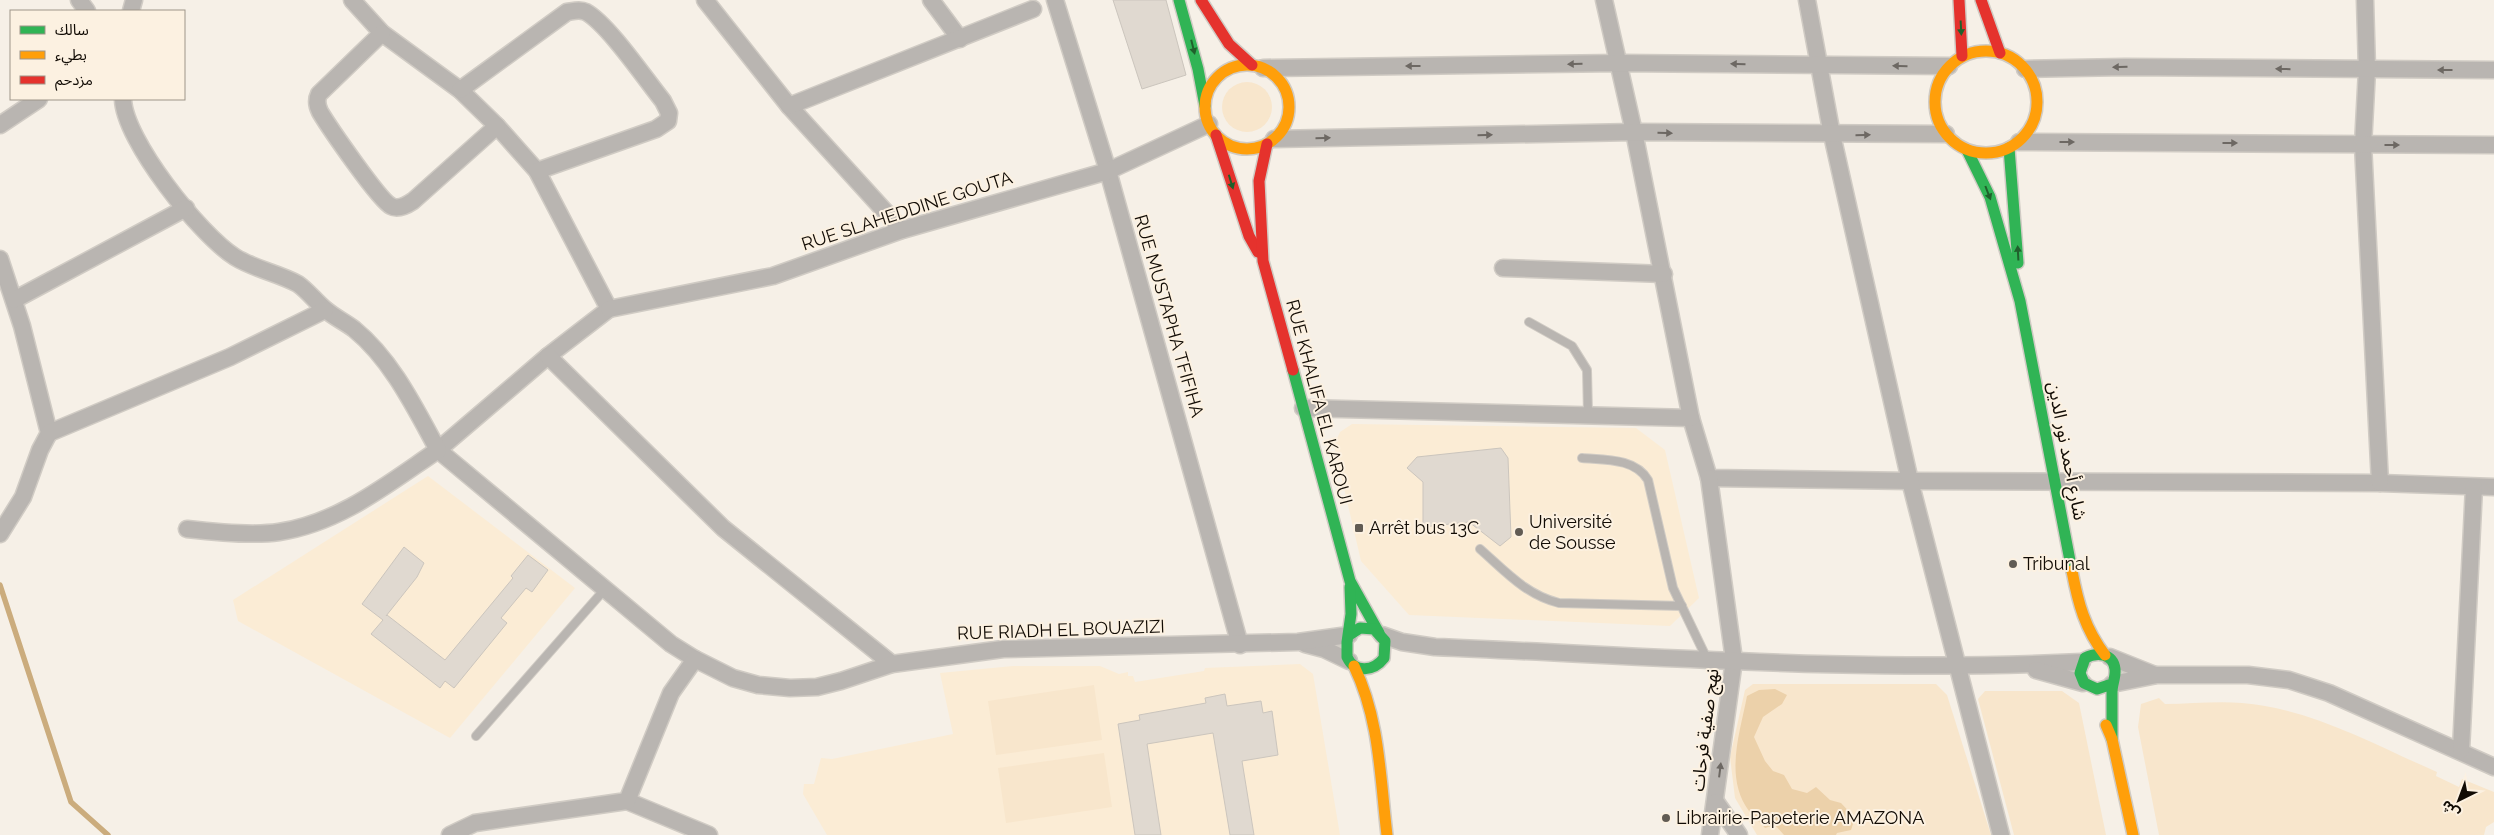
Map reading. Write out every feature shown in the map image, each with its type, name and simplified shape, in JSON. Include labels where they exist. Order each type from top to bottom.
[{"type":"main road","points":[[1179,0],[1198,69],[1205,106],[1213,130],[1228,144],[1240,148],[1254,148],[1271,142],[1284,129],[1289,115],[1289,100],[1284,87],[1275,76],[1234,53],[1217,29],[1202,0]]},
{"type":"main road","points":[[1955,61],[1958,0]]},
{"type":"main road","points":[[1981,0],[2000,52]]},
{"type":"main road","points":[[1981,51],[2000,52],[2010,56],[2025,69],[2035,87],[2037,107],[2031,126],[2014,145],[1988,153],[1967,150],[1955,143],[1946,134],[1936,115],[1935,104],[1938,84],[1955,61],[1981,51]]},
{"type":"main road","points":[[1205,106],[1208,93],[1215,80],[1225,71],[1238,66],[1257,66]]},
{"type":"main road","name":"RUE KHALIFA EL KAROUI","points":[[1213,130],[1249,236],[1263,261]]},
{"type":"main road","name":"RUE KHALIFA EL KAROUI","points":[[1271,142],[1259,181],[1263,261],[1350,581],[1367,614],[1381,634]]},
{"type":"main road","points":[[2014,145],[2020,302]]},
{"type":"main road","points":[[1967,150],[1990,198],[2020,302]]},
{"type":"main road","name":"شارع أحمد نور الدين","points":[[2020,302],[2079,607],[2082,662]]},
{"type":"main road","name":"RUE KHALIFA EL KAROUI","points":[[1348,635],[1351,616],[1350,581]]},
{"type":"main road","name":"شارع أحمد نور الدين","points":[[2079,607],[2092,638],[2108,656]]},
{"type":"main road","points":[[1374,716],[1386,646],[1381,634],[1367,627],[1354,630],[1348,635],[1344,648],[1364,682],[1374,716],[1388,835]]},
{"type":"main road","points":[[2094,700],[2080,673],[2082,662],[2095,653],[2108,656],[2116,667],[2115,679],[2112,684],[2112,738]]},
{"type":"main road","points":[[1352,664],[1361,669],[1374,667],[1384,658]]},
{"type":"main road","points":[[2084,683],[2090,688],[2101,690],[2112,684]]},
{"type":"main road","points":[[2102,715],[2112,738],[2133,835]]},
{"type":"street","points":[[187,529],[278,532],[314,523],[346,511],[438,450],[548,356],[609,309],[537,171],[497,126],[460,90],[382,33],[352,0]]},
{"type":"street","points":[[705,0],[788,106],[902,230]]},
{"type":"street","points":[[931,0],[960,39]]},
{"type":"street","name":"RUE MUSTAPHA TFIFIHA","points":[[1055,0],[1108,171],[1240,645]]},
{"type":"street","name":"نهج صفية فرحات","points":[[1604,0],[1664,274],[1691,418],[1708,478],[1734,660],[1710,835]]},
{"type":"street","points":[[1807,0],[1832,135],[1910,482],[2001,835]]},
{"type":"street","points":[[2365,0],[2367,70],[2363,145],[2380,482]]},
{"type":"street","points":[[788,106],[1033,9]]},
{"type":"street","points":[[460,90],[567,12],[579,10],[585,12],[604,28],[663,101],[669,113],[668,121],[656,129],[537,171]]},
{"type":"street","points":[[382,33],[319,94],[317,99],[320,112],[362,173],[392,206],[406,206],[413,201],[497,126]]},
{"type":"street","points":[[1257,66],[1619,63],[1819,65],[1955,61]]},
{"type":"street","points":[[2025,69],[2125,67],[2494,70]]},
{"type":"street","points":[[0,124],[37,100]]},
{"type":"street","points":[[123,100],[127,122],[138,142],[186,208],[214,241],[235,258],[298,284],[325,310],[355,330],[396,375],[438,450]]},
{"type":"street","name":"RUE SLAHEDDINE GOUTA","points":[[609,309],[773,276],[902,230],[1108,171],[1213,130]]},
{"type":"street","points":[[1271,142],[1634,132],[1832,135],[1946,134]]},
{"type":"street","points":[[2014,145],[2494,145]]},
{"type":"street","points":[[14,300],[186,208]]},
{"type":"street","points":[[1503,268],[1664,274]]},
{"type":"street","points":[[2,269],[14,300],[49,433]]},
{"type":"street","points":[[0,534],[24,497],[40,450],[49,433],[230,357],[325,310]]},
{"type":"street","points":[[548,356],[724,528],[892,664]]},
{"type":"street","points":[[1303,408],[1691,418]]},
{"type":"street","name":"RUE RIADH EL BOUAZIZI","points":[[438,450],[671,644],[733,678],[758,686],[817,687],[841,682],[892,664],[1002,649],[1240,645],[1298,642],[1348,635]]},
{"type":"street","points":[[1708,478],[1910,482],[2055,480],[2226,483],[2380,482],[2474,487],[2494,486]]},
{"type":"street","points":[[2460,750],[2474,487]]},
{"type":"street","points":[[1381,634],[1402,642],[1435,647],[1849,665],[2019,666],[2082,662]]},
{"type":"street","name":"RUE RIADH EL BOUAZIZI","points":[[1298,642],[1324,649],[1352,664]]},
{"type":"street","points":[[1384,658],[1435,647]]},
{"type":"street","points":[[2108,656],[2158,675]]},
{"type":"street","points":[[627,801],[672,693],[694,658]]},
{"type":"street","points":[[2019,666],[2084,683]]},
{"type":"street","points":[[2112,684],[2158,675],[2248,675],[2289,680],[2329,693],[2460,750],[2494,767]]},
{"type":"street","points":[[450,835],[475,823],[627,801],[683,826],[709,835]]},
{"type":"street","points":[[1716,802],[1739,835]]},
{"type":"lane","points":[[1529,322],[1572,346],[1587,370],[1588,414]]},
{"type":"lane","points":[[1582,458],[1630,463],[1643,472],[1648,480],[1673,588],[1707,658]]},
{"type":"lane","points":[[1480,549],[1525,589],[1541,599],[1559,603],[1682,606]]},
{"type":"lane","points":[[476,736],[605,589]]},
{"type":"shaded area","points":[[1247,82],[1257,84],[1265,89],[1270,97],[1272,107],[1270,117],[1265,125],[1257,130],[1247,132],[1237,130],[1229,125],[1224,117],[1222,107],[1224,97],[1229,89],[1237,84]]},
{"type":"shaded area","name":"Université de Sousse","points":[[1352,424],[1636,428],[1665,450],[1699,598],[1670,626],[1409,615],[1361,561],[1334,445],[1340,432]]},
{"type":"shaded area","points":[[428,476],[575,588],[450,738],[238,621],[233,600]]},
{"type":"shaded area","points":[[1300,664],[1313,674],[1340,835],[827,835],[803,794],[804,784],[814,784],[821,758],[832,759],[953,734],[940,673],[1013,666],[1100,666],[1119,674],[1128,672],[1128,676],[1133,676],[1135,682],[1204,671],[1205,668]]},
{"type":"shaded area","points":[[1753,684],[1936,684],[1947,695],[1991,835],[1757,835],[1735,798],[1730,757],[1745,690]]},
{"type":"shaded area","points":[[1094,685],[1102,740],[996,755],[988,701]]},
{"type":"shaded area","points":[[1775,689],[1787,695],[1782,704],[1763,717],[1754,737],[1765,761],[1773,771],[1784,775],[1792,789],[1807,793],[1816,787],[1830,800],[1841,803],[1855,818],[1851,830],[1837,833],[1836,835],[1784,835],[1775,825],[1765,828],[1751,813],[1741,798],[1737,784],[1736,755],[1747,696],[1759,690]]},
{"type":"shaded area","points":[[1985,691],[2062,691],[2079,703],[2106,835],[2014,835],[1978,699]]},
{"type":"shaded area","points":[[2159,698],[2165,704],[2232,702],[2267,706],[2292,712],[2342,729],[2437,772],[2436,776],[2459,787],[2462,779],[2494,792],[2494,822],[2486,827],[2484,835],[2159,835],[2138,727],[2141,704]]},
{"type":"shaded area","points":[[1104,753],[1112,807],[1006,823],[998,768]]},
{"type":"building","points":[[1113,0],[1166,0],[1186,75],[1142,89]]},
{"type":"building","points":[[1501,448],[1508,458],[1511,537],[1500,546],[1469,522],[1423,527],[1423,482],[1407,468],[1417,457]]},
{"type":"building","points":[[404,547],[424,563],[417,577],[386,616],[445,660],[513,578],[511,576],[528,555],[548,570],[532,592],[526,588],[501,618],[507,623],[454,688],[445,681],[440,688],[371,634],[383,620],[362,604]]},
{"type":"building","points":[[1225,694],[1227,706],[1261,701],[1263,713],[1272,711],[1278,755],[1242,761],[1254,835],[1230,835],[1213,733],[1147,744],[1161,835],[1135,835],[1118,724],[1140,720],[1139,715],[1206,703],[1205,698]]},
{"type":"waterway","points":[[0,585],[71,802],[108,835]]},
{"type":"traffic: fast","points":[[1179,0],[1198,69],[1205,106]]},
{"type":"traffic: fast","points":[[2009,148],[2018,263]]},
{"type":"traffic: fast","points":[[1967,150],[1990,197],[2020,301],[2072,571]]},
{"type":"traffic: fast","points":[[1293,370],[1350,581],[1379,633]]},
{"type":"traffic: fast","points":[[1349,635],[1360,628],[1374,629],[1385,641],[1384,658],[1375,666],[1365,669],[1355,666],[1347,657],[1347,642],[1351,614],[1350,587]]},
{"type":"traffic: fast","points":[[2112,684],[2097,689],[2084,683],[2080,673],[2085,658],[2094,655],[2104,655],[2114,664],[2112,739]]},
{"type":"traffic: slow","points":[[1986,51],[2006,55],[2022,66],[2033,82],[2037,102],[2033,122],[2022,138],[2006,149],[1986,153],[1966,149],[1950,138],[1939,122],[1935,102],[1939,82],[1950,66],[1966,55],[1986,51]]},
{"type":"traffic: slow","points":[[1247,65],[1270,72],[1282,84],[1289,107],[1282,130],[1270,142],[1247,149],[1224,142],[1212,130],[1205,107],[1212,84],[1224,72],[1247,65]]},
{"type":"traffic: slow","points":[[2072,571],[2083,615],[2092,635],[2105,655]]},
{"type":"traffic: slow","points":[[1354,666],[1363,686],[1374,728],[1387,835]]},
{"type":"traffic: slow","points":[[2106,725],[2112,739],[2133,835]]},
{"type":"traffic: jam","points":[[1201,0],[1229,44],[1252,65]]},
{"type":"traffic: jam","points":[[1959,0],[1962,56]]},
{"type":"traffic: jam","points":[[1981,0],[2000,53]]},
{"type":"traffic: jam","points":[[1216,135],[1249,236],[1258,252]]},
{"type":"traffic: jam","points":[[1267,144],[1259,181],[1263,261],[1293,370]]},
{"type":"place","name":"Arrêt bus 13C","points":[[1359,528]]},
{"type":"place","name":"Université de Sousse","points":[[1519,532]]},
{"type":"place","name":"Tribunal","points":[[2013,564]]},
{"type":"place","name":"Librairie-Papeterie AMAZONA","points":[[1666,818]]}]
